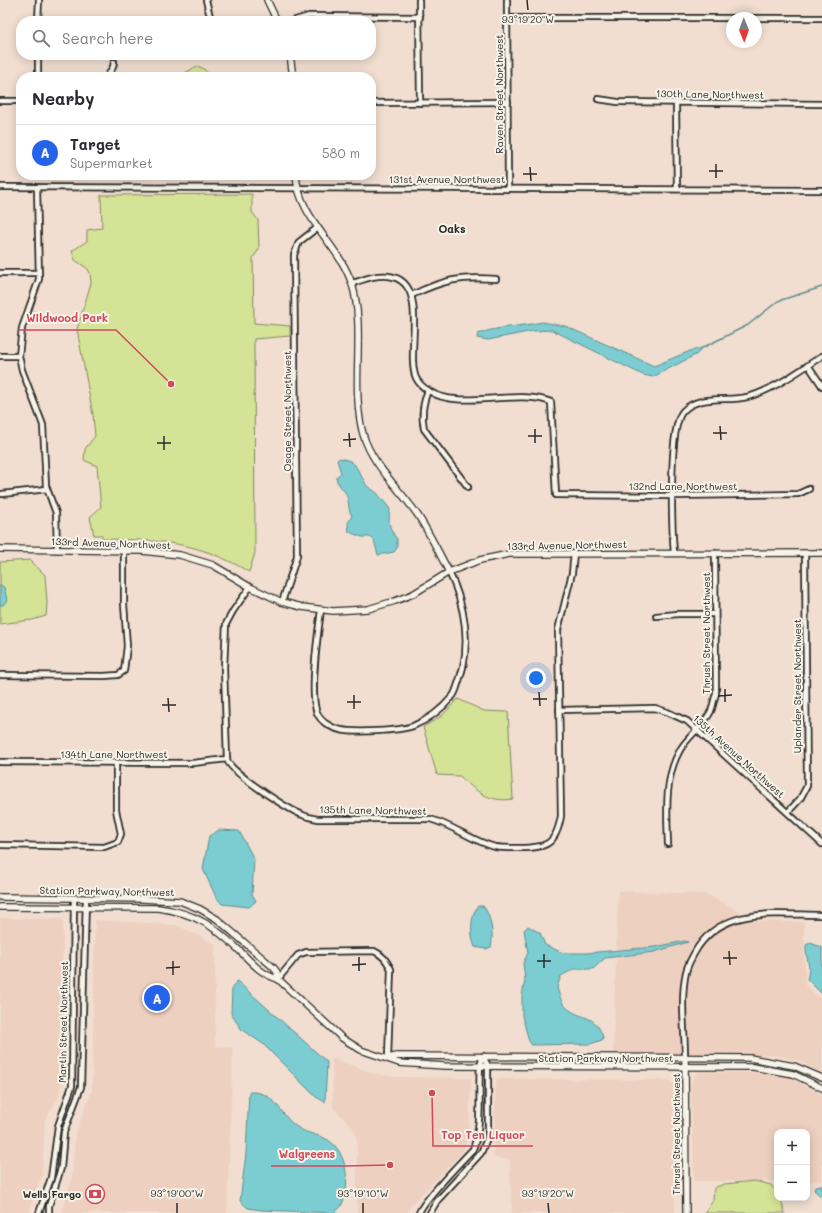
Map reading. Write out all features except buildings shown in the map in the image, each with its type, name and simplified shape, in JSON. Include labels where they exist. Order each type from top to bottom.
[{"type":"street","points":[[38,16],[39,0]]},
{"type":"street","points":[[206,0],[210,16]]},
{"type":"street","points":[[266,0],[274,16]]},
{"type":"street","points":[[420,0],[420,103]]},
{"type":"street","name":"Raven Street Northwest","points":[[507,0],[508,188]]},
{"type":"street","points":[[376,17],[420,17]]},
{"type":"street","points":[[507,18],[822,18]]},
{"type":"street","points":[[38,60],[38,72]]},
{"type":"street","points":[[291,60],[292,72]]},
{"type":"street","points":[[110,72],[114,67],[114,62]]},
{"type":"street","name":"130th Lane Northwest","points":[[598,99],[618,102],[822,104]]},
{"type":"street","points":[[0,101],[16,101]]},
{"type":"street","points":[[376,103],[508,102]]},
{"type":"street","points":[[676,103],[677,189]]},
{"type":"street","points":[[297,180],[305,209],[343,264],[352,283],[356,305],[359,410],[364,435],[371,453],[417,514],[449,572],[458,592],[466,634],[464,666],[453,696],[441,708],[424,721],[412,726],[386,730],[341,730],[323,722],[317,713],[316,707],[316,662],[321,610]]},
{"type":"street","name":"131st Avenue Northwest","points":[[0,187],[822,190]]},
{"type":"street","points":[[38,188],[40,273],[34,297],[22,328],[19,356],[22,370],[43,425],[43,460],[47,489],[56,513],[57,550]]},
{"type":"street","name":"Osage Street Northwest","points":[[282,602],[297,556],[294,255],[299,242],[318,228]]},
{"type":"street","points":[[0,272],[40,273]]},
{"type":"street","points":[[352,283],[371,277],[387,276],[404,284],[412,295],[414,302],[413,364],[416,377],[420,384],[428,390],[423,404],[422,418],[424,429],[468,487]]},
{"type":"street","points":[[412,295],[444,282],[469,277],[496,279]]},
{"type":"street","points":[[0,356],[19,356]]},
{"type":"street","points":[[674,553],[673,496],[675,431],[677,421],[685,409],[699,402],[746,397],[759,393],[822,356]]},
{"type":"street","points":[[808,365],[822,386]]},
{"type":"street","name":"132nd Lane Northwest","points":[[428,390],[438,397],[448,399],[526,398],[551,402],[556,495],[673,496],[798,494],[809,489]]},
{"type":"street","points":[[2,494],[47,489]]},
{"type":"street","name":"133rd Avenue Northwest","points":[[0,549],[124,551],[168,553],[191,557],[213,565],[250,587],[282,602],[321,610],[355,610],[387,604],[413,594],[449,572],[480,560],[509,554],[822,553]]},
{"type":"street","points":[[0,675],[104,676],[118,675],[124,671],[127,646],[124,604],[124,551]]},
{"type":"street","points":[[559,710],[558,630],[572,573],[574,553]]},
{"type":"street","name":"Thrush Street Northwest","points":[[668,844],[669,778],[680,749],[710,712],[716,694],[714,614],[715,553]]},
{"type":"street","name":"Uplander Street Northwest","points":[[788,812],[800,799],[807,786],[805,553]]},
{"type":"street","points":[[227,759],[224,668],[226,624],[233,610],[250,587]]},
{"type":"street","points":[[656,616],[678,614],[714,614]]},
{"type":"street","name":"135th Avenue Northwest","points":[[559,710],[655,708],[687,721],[822,844]]},
{"type":"street","name":"135th Lane Northwest","points":[[227,759],[233,770],[268,795],[302,815],[325,819],[430,819],[445,823],[495,847],[537,848],[546,845],[555,838],[561,816],[559,710]]},
{"type":"street","name":"134th Lane Northwest","points":[[0,762],[193,763],[227,759]]},
{"type":"street","points":[[0,846],[104,847],[118,842],[121,834],[116,810],[116,763]]},
{"type":"street","name":"Station Parkway Northwest","points":[[0,897],[180,901],[200,909],[217,919],[273,967],[277,972],[278,979]]},
{"type":"street","name":"Martin Street Northwest","points":[[39,1213],[51,1178],[58,1126],[72,1086],[74,899]]},
{"type":"street","points":[[143,899],[143,908]]},
{"type":"street","name":"Martin Street Northwest","points":[[49,1213],[49,1206],[61,1168],[64,1132],[81,1087],[86,900]]},
{"type":"street","name":"Station Parkway Northwest","points":[[0,907],[143,908],[178,911],[197,917],[232,944],[269,977],[278,979],[342,1038],[361,1050],[399,1063],[418,1065],[480,1066],[759,1068],[793,1074],[821,1087]]},
{"type":"street","name":"Thrush Street Northwest","points":[[686,1213],[684,987],[686,972],[692,956],[704,939],[720,925],[736,918],[752,915],[822,915]]},
{"type":"street","points":[[278,979],[298,956],[306,952],[374,951],[380,954],[391,969],[388,1058]]},
{"type":"street","name":"Station Parkway Northwest","points":[[388,1058],[397,1056],[685,1057],[760,1060],[794,1066],[822,1079]]},
{"type":"street","points":[[419,1213],[430,1197],[473,1149],[477,1140],[479,1129],[480,1066],[483,1056]]},
{"type":"street","points":[[430,1213],[437,1202],[481,1153],[486,1144],[488,1136],[488,1066],[483,1056]]},
{"type":"street","points":[[759,1068],[760,1060]]},
{"type":"street","points":[[821,1087],[822,1079]]},
{"type":"shaded area","points":[[618,891],[706,894],[755,921],[804,922],[805,985],[822,1000],[822,1073],[796,1060],[772,1055],[613,1053]]},
{"type":"shaded area","points":[[0,918],[63,919],[62,1077],[58,1098],[45,1120],[42,1175],[32,1199],[30,1213],[0,1212]]},
{"type":"shaded area","points":[[95,920],[177,925],[215,944],[215,1046],[233,1048],[227,1213],[62,1213],[72,1178],[75,1135],[92,1090]]},
{"type":"shaded area","points":[[332,1058],[375,1074],[397,1077],[471,1078],[469,1127],[464,1150],[411,1205],[408,1213],[357,1213],[357,1137],[352,1126],[333,1108]]},
{"type":"shaded area","points":[[699,1072],[768,1073],[792,1079],[822,1094],[822,1181],[810,1181],[810,1129],[774,1129],[774,1181],[694,1181],[691,1083],[694,1076]]},
{"type":"shaded area","points":[[496,1079],[669,1080],[673,1085],[675,1213],[512,1213],[510,1160],[493,1157]]},
{"type":"green space","points":[[197,66],[207,72],[187,72]]},
{"type":"green space","points":[[252,194],[252,212],[258,220],[259,249],[253,258],[254,323],[290,326],[290,336],[254,339],[255,553],[249,572],[213,554],[195,548],[178,544],[142,540],[102,539],[102,535],[94,535],[90,517],[101,507],[97,466],[84,460],[85,449],[95,436],[93,415],[77,329],[91,283],[88,269],[75,260],[72,251],[87,241],[87,230],[102,228],[101,195]]},
{"type":"green space","points":[[30,560],[45,575],[47,603],[46,616],[32,620],[0,624],[0,562]]},
{"type":"green space","points":[[458,699],[484,711],[508,712],[513,799],[497,799],[484,795],[477,791],[460,776],[437,775],[423,727],[442,716]]},
{"type":"green space","points":[[755,1181],[771,1185],[774,1188],[774,1201],[781,1201],[785,1213],[705,1213],[713,1200],[714,1188],[724,1184]]},
{"type":"water","points":[[542,322],[565,326],[654,366],[690,351],[702,348],[697,354],[653,377],[643,375],[552,330],[533,331],[488,340],[477,338],[478,334],[493,329]]},
{"type":"water","points":[[340,458],[350,461],[355,465],[367,486],[377,493],[390,509],[390,525],[392,532],[397,539],[397,548],[394,552],[378,555],[374,540],[370,537],[362,537],[349,532],[348,523],[352,516],[345,492],[336,477],[341,473],[337,460]]},
{"type":"water","points":[[0,585],[4,587],[7,600],[3,605],[0,605]]},
{"type":"water","points":[[219,830],[239,831],[254,859],[252,894],[256,901],[249,907],[222,904],[216,897],[203,869],[209,836]]},
{"type":"water","points":[[478,906],[483,906],[486,910],[491,925],[491,947],[486,949],[475,947],[472,937],[472,920]]},
{"type":"water","points":[[528,926],[540,933],[545,945],[563,953],[586,953],[655,947],[685,941],[688,942],[654,952],[605,958],[593,969],[574,969],[561,976],[557,987],[563,1004],[572,1012],[592,1020],[600,1029],[603,1037],[602,1040],[590,1044],[532,1045],[529,1041],[522,1016],[522,996],[525,980],[523,963],[528,953],[524,930]]},
{"type":"water","points":[[810,943],[822,947],[822,994],[807,979],[809,965],[806,954],[806,945]]},
{"type":"water","points":[[237,981],[327,1062],[325,1102],[316,1097],[262,1043],[242,1030],[231,1014],[232,988]]},
{"type":"water","points":[[249,1092],[266,1095],[297,1127],[328,1140],[339,1152],[346,1169],[347,1178],[345,1196],[340,1208],[334,1213],[261,1210],[248,1208],[240,1201],[246,1154]]},
{"type":"water","points":[[822,1185],[822,1197],[814,1190],[815,1186]]},
{"type":"waterway","points":[[702,348],[748,325],[778,301],[822,287]]},
{"type":"place","name":"Wildwood Park","points":[[171,384]]},
{"type":"place","name":"Target","points":[[157,998]]},
{"type":"place","name":"Top Ten Liquor","points":[[432,1093]]},
{"type":"place","name":"Walgreens","points":[[390,1165]]},
{"type":"place","name":"Wells Fargo","points":[[95,1194]]},
{"type":"district","name":"Oaks","points":[[452,228]]}]
